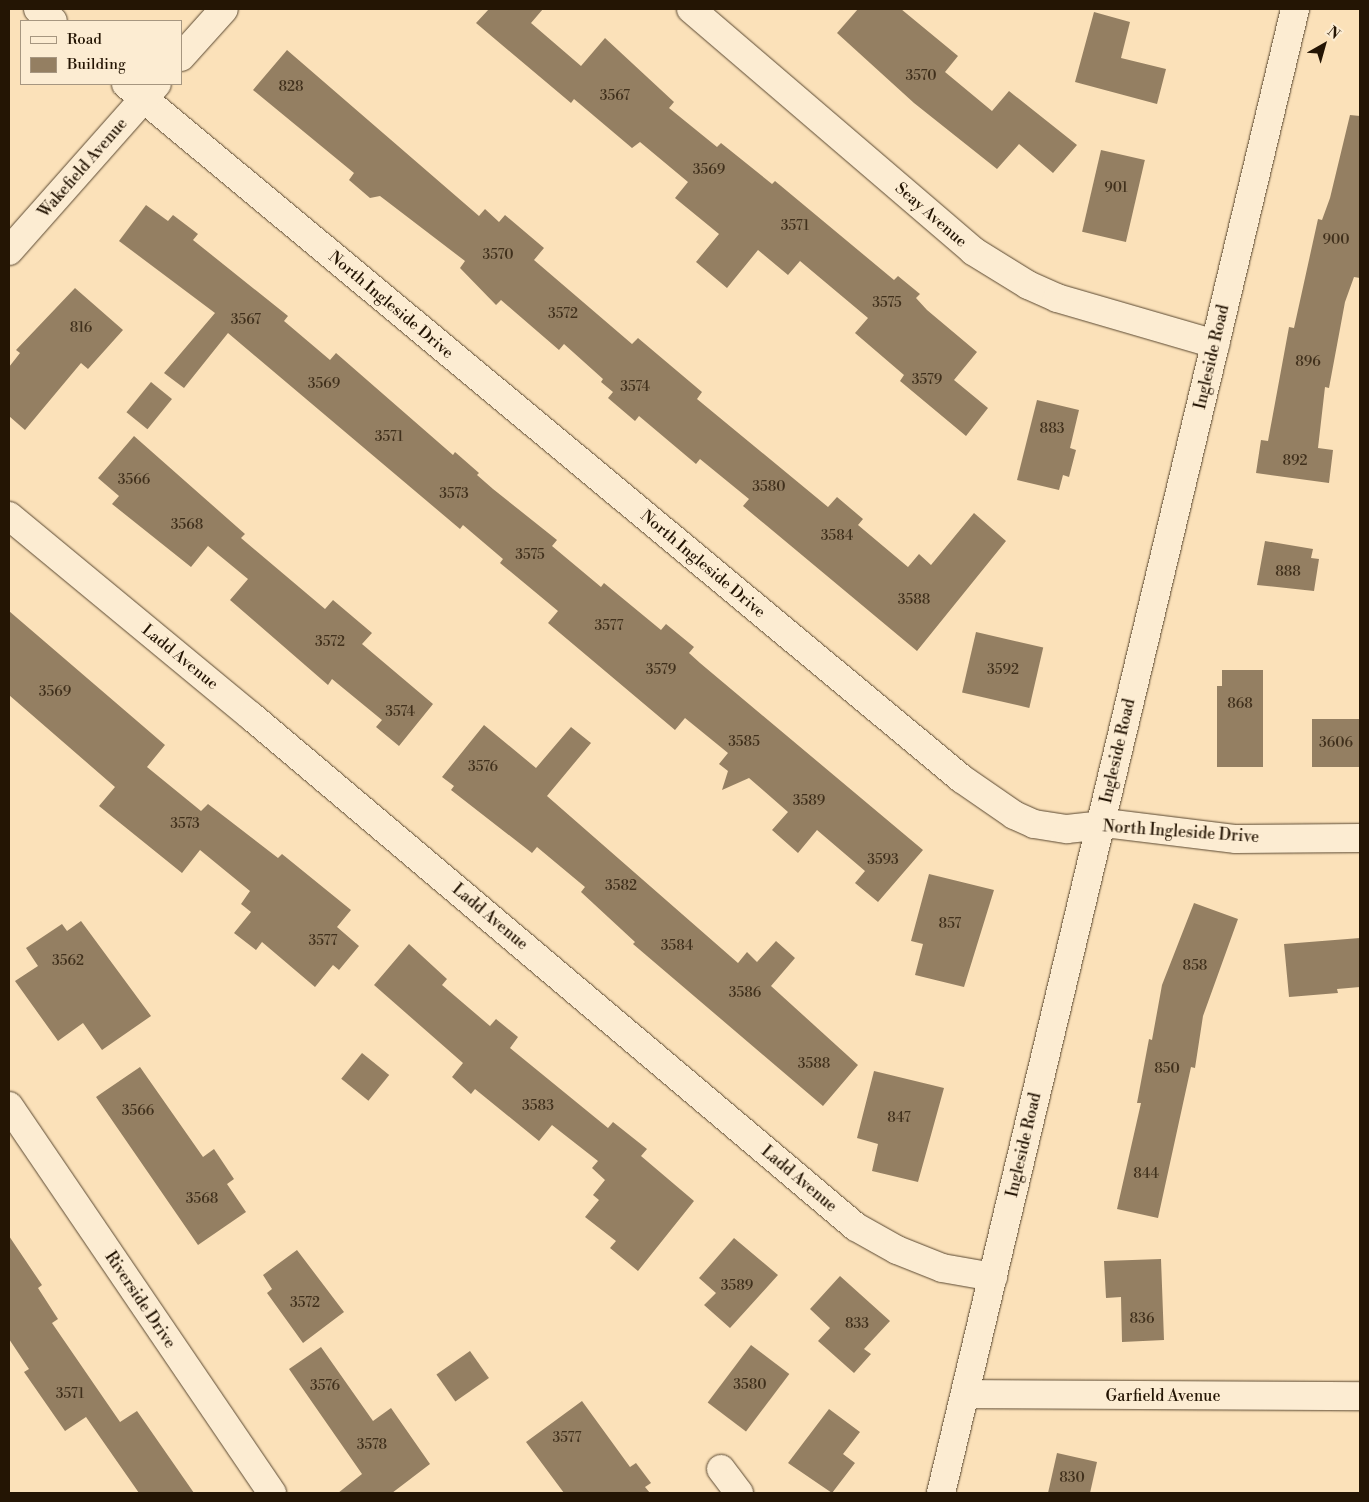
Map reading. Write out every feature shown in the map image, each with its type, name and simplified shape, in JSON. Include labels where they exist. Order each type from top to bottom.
[{"type":"street","points":[[38,9],[52,20]]},
{"type":"street","points":[[182,56],[224,9]]},
{"type":"street","name":"Ingleside Road","points":[[941,1493],[1294,9]]},
{"type":"street","name":"Seay Avenue","points":[[710,14],[973,251],[1028,285],[1058,298],[1215,344]]},
{"type":"street","name":"Wakefield Avenue","points":[[9,251],[142,89]]},
{"type":"street","name":"North Ingleside Drive","points":[[142,89],[962,779],[1034,824],[1067,829],[1100,825],[1236,838],[1360,838]]},
{"type":"street","name":"Ladd Avenue","points":[[9,516],[856,1227],[897,1250],[942,1268],[993,1277]]},
{"type":"street","name":"Riverside Drive","points":[[9,1106],[272,1493]]},
{"type":"street","name":"Garfield Avenue","points":[[966,1394],[1360,1396]]},
{"type":"street","points":[[721,1469],[739,1493]]},
{"type":"building","points":[[489,9],[543,9],[531,23],[581,66],[605,38],[674,102],[669,108],[717,147],[721,143],[772,184],[775,181],[894,280],[898,276],[920,294],[916,298],[927,310],[977,352],[954,380],[988,408],[966,436],[900,381],[904,375],[855,333],[868,318],[800,261],[788,275],[758,250],[727,288],[696,262],[719,234],[675,198],[688,182],[640,142],[632,148],[574,99],[571,103],[476,23]]},
{"type":"building","points":[[858,9],[901,9],[958,56],[945,72],[992,111],[1009,91],[1077,145],[1053,173],[1019,144],[997,169],[914,103],[837,33]]},
{"type":"building","points":[[1094,12],[1130,22],[1121,58],[1166,69],[1157,104],[1075,82]]},
{"type":"building","points":[[287,50],[479,216],[485,209],[499,222],[505,215],[544,248],[534,260],[632,344],[638,338],[702,392],[697,399],[828,507],[837,497],[863,519],[858,525],[908,567],[919,554],[931,565],[974,513],[1006,541],[917,651],[743,506],[749,499],[700,459],[696,464],[639,416],[635,421],[608,398],[613,392],[601,382],[603,379],[564,344],[559,350],[501,300],[496,305],[460,268],[465,261],[380,196],[370,198],[349,180],[354,173],[253,90]]},
{"type":"building","points":[[1350,115],[1360,116],[1360,278],[1354,277],[1345,302],[1329,388],[1325,387],[1318,448],[1333,450],[1329,483],[1256,473],[1261,440],[1268,441],[1289,327],[1294,328],[1318,219],[1322,220],[1330,198]]},
{"type":"building","points":[[1101,150],[1145,160],[1126,242],[1082,232]]},
{"type":"building","points":[[146,205],[168,221],[173,215],[198,234],[193,240],[288,316],[284,321],[330,360],[336,353],[453,455],[455,452],[479,473],[477,475],[493,489],[557,540],[552,546],[601,587],[604,583],[661,630],[666,624],[694,647],[689,653],[700,663],[923,850],[878,902],[855,883],[865,871],[817,830],[798,853],[772,830],[788,812],[749,778],[722,790],[728,771],[719,764],[728,753],[685,718],[675,730],[548,623],[558,611],[500,563],[503,559],[463,525],[460,529],[228,333],[184,388],[164,373],[215,313],[119,241]]},
{"type":"building","points":[[75,288],[123,330],[88,369],[81,363],[25,430],[9,416],[9,367],[20,353],[16,350]]},
{"type":"building","points":[[151,382],[172,399],[147,429],[126,412]]},
{"type":"building","points":[[1037,400],[1079,410],[1070,448],[1076,450],[1069,477],[1063,475],[1059,490],[1017,480]]},
{"type":"building","points":[[134,436],[245,534],[241,538],[325,609],[333,600],[372,633],[362,644],[433,704],[399,746],[376,727],[382,720],[332,679],[328,685],[230,600],[248,579],[208,546],[191,567],[112,504],[119,496],[98,478]]},
{"type":"building","points":[[1265,541],[1313,549],[1311,558],[1319,559],[1314,591],[1257,585]]},
{"type":"building","points":[[9,611],[165,745],[147,767],[201,811],[208,804],[278,858],[282,854],[351,910],[337,927],[359,946],[339,970],[333,965],[315,987],[262,942],[256,950],[234,933],[251,912],[241,904],[250,891],[200,850],[182,873],[99,806],[115,787],[9,695]]},
{"type":"building","points":[[976,632],[1043,648],[1029,708],[962,692]]},
{"type":"building","points":[[1222,670],[1263,670],[1263,767],[1217,767],[1217,686],[1222,686]]},
{"type":"building","points":[[1312,719],[1360,719],[1360,767],[1312,767]]},
{"type":"building","points":[[484,725],[536,768],[571,727],[591,743],[547,796],[738,963],[747,952],[757,962],[776,941],[795,958],[771,986],[858,1065],[823,1106],[633,944],[635,942],[581,892],[585,887],[537,847],[532,853],[451,790],[454,786],[442,777]]},
{"type":"building","points":[[929,874],[994,890],[964,987],[915,975],[923,944],[911,941]]},
{"type":"building","points":[[1194,903],[1238,919],[1203,1016],[1195,1068],[1191,1067],[1158,1218],[1117,1209],[1141,1103],[1137,1103],[1149,1039],[1152,1040],[1162,985]]},
{"type":"building","points":[[81,921],[151,1016],[102,1050],[83,1023],[58,1041],[15,981],[38,966],[26,948],[62,924],[67,931]]},
{"type":"building","points":[[1360,938],[1360,987],[1337,989],[1338,993],[1289,997],[1284,944]]},
{"type":"building","points":[[409,944],[447,979],[442,985],[490,1026],[496,1019],[518,1037],[510,1048],[608,1128],[613,1122],[647,1149],[641,1156],[694,1201],[638,1271],[610,1248],[616,1241],[585,1217],[599,1200],[593,1195],[605,1180],[592,1168],[598,1161],[552,1125],[539,1141],[475,1089],[471,1094],[452,1077],[463,1063],[374,985]]},
{"type":"building","points":[[362,1053],[389,1075],[368,1101],[341,1079]]},
{"type":"building","points":[[140,1067],[203,1157],[214,1149],[234,1179],[227,1184],[246,1212],[198,1245],[96,1097]]},
{"type":"building","points":[[874,1071],[944,1088],[918,1182],[872,1171],[878,1144],[857,1138]]},
{"type":"building","points":[[9,1236],[42,1285],[38,1288],[58,1319],[52,1323],[120,1422],[137,1411],[194,1493],[139,1493],[86,1417],[65,1431],[24,1372],[29,1369],[9,1339]]},
{"type":"building","points":[[734,1238],[778,1275],[730,1328],[704,1305],[716,1293],[699,1278]]},
{"type":"building","points":[[297,1250],[344,1312],[303,1343],[267,1293],[272,1289],[263,1275]]},
{"type":"building","points":[[1161,1259],[1164,1340],[1122,1342],[1121,1297],[1106,1298],[1104,1261]]},
{"type":"building","points":[[840,1276],[890,1321],[864,1349],[871,1354],[854,1373],[818,1341],[830,1328],[810,1309]]},
{"type":"building","points":[[751,1345],[789,1374],[746,1431],[708,1403]]},
{"type":"building","points":[[321,1347],[373,1421],[391,1408],[430,1464],[392,1493],[338,1493],[362,1474],[289,1369]]},
{"type":"building","points":[[470,1351],[489,1378],[455,1402],[436,1375]]},
{"type":"building","points":[[582,1401],[630,1467],[636,1463],[651,1483],[645,1487],[650,1493],[564,1493],[526,1442]]},
{"type":"building","points":[[829,1409],[860,1432],[843,1454],[855,1463],[832,1493],[788,1463]]},
{"type":"building","points":[[1057,1453],[1097,1462],[1090,1493],[1048,1493]]}]
